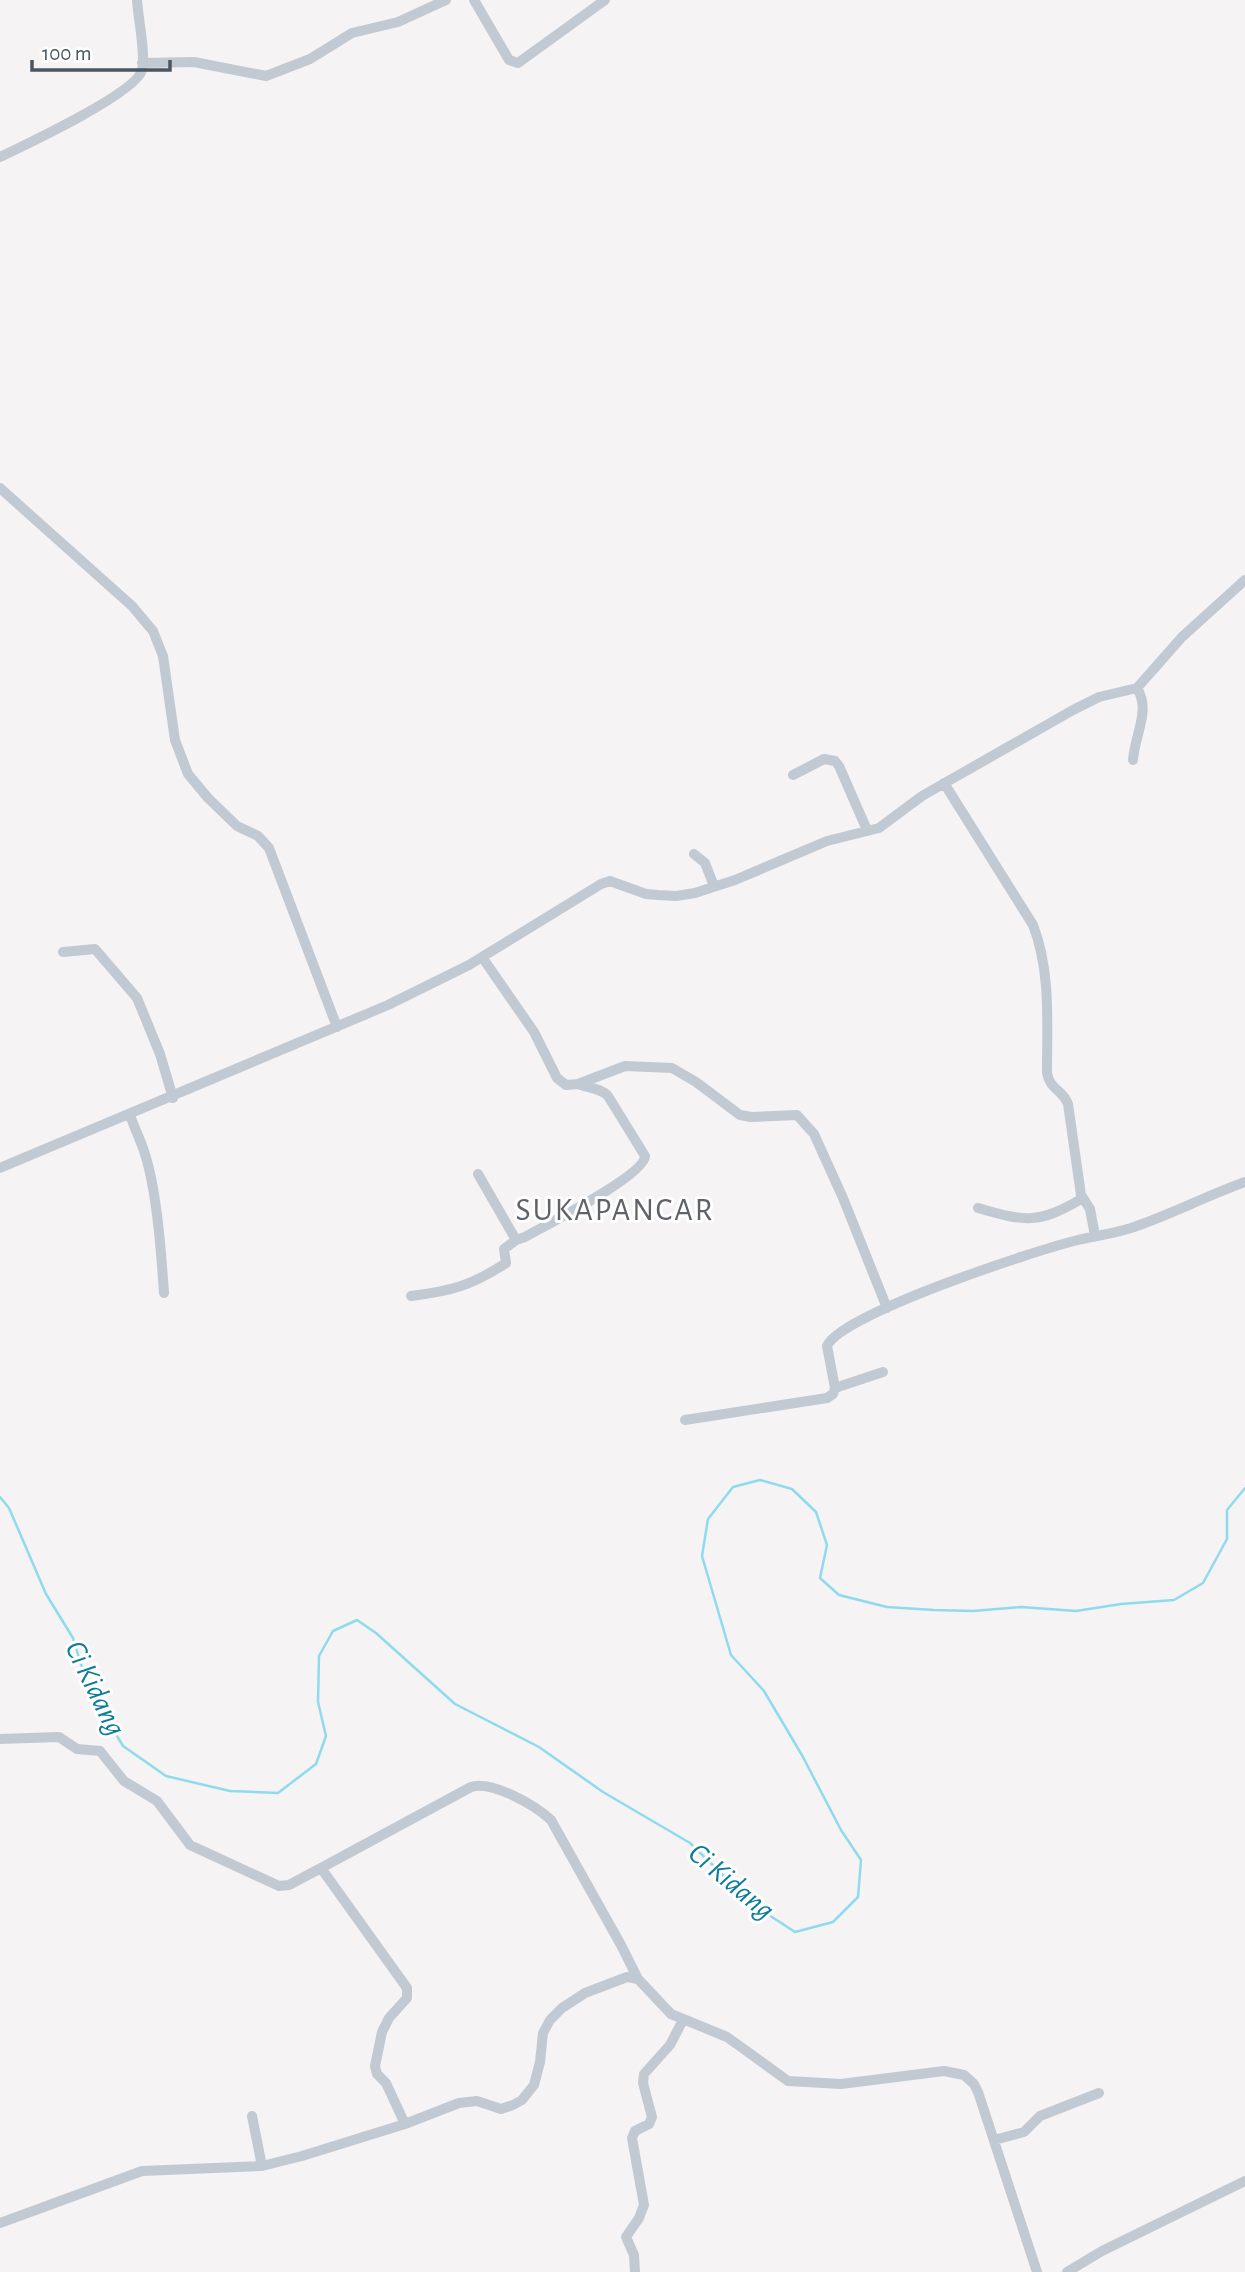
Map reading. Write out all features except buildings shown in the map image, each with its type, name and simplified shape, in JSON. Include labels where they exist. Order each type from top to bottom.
[{"type":"street","points":[[0,157],[54,131],[138,79],[142,63],[136,0]]},
{"type":"street","points":[[142,63],[194,62],[266,76],[310,59],[352,33],[398,22],[446,0]]},
{"type":"street","points":[[474,0],[509,60],[518,63],[605,0]]},
{"type":"street","points":[[0,488],[132,606],[153,631],[163,656],[175,740],[188,774],[237,826],[258,836],[269,848],[337,1027]]},
{"type":"street","points":[[0,1168],[388,1006],[482,957],[601,884],[610,881],[646,894],[676,896],[735,880],[827,841],[879,828],[944,783],[1094,699],[1137,688],[1182,637],[1245,580]]},
{"type":"street","points":[[1132,760],[1144,711],[1137,688]]},
{"type":"street","points":[[793,775],[824,759],[835,761],[867,830]]},
{"type":"street","points":[[944,783],[1033,925],[1039,941],[1046,989],[1047,1073],[1049,1083],[1063,1095],[1068,1104],[1081,1195],[1090,1209],[1095,1236]]},
{"type":"street","points":[[694,855],[705,863],[714,886]]},
{"type":"street","points":[[63,953],[95,949],[137,998],[160,1054],[173,1097]]},
{"type":"street","points":[[482,957],[534,1032],[557,1077],[566,1085],[579,1084],[625,1066],[672,1068],[746,1116],[797,1115],[814,1135],[843,1198],[887,1308]]},
{"type":"street","points":[[411,1296],[446,1292],[474,1283],[506,1263],[504,1250],[516,1240],[610,1189],[645,1161],[645,1156],[604,1091],[579,1084]]},
{"type":"street","points":[[130,1115],[149,1170],[164,1293]]},
{"type":"street","points":[[478,1174],[516,1240]]},
{"type":"street","points":[[685,1420],[818,1400],[833,1395],[835,1388],[827,1346],[829,1340],[840,1332],[887,1308],[971,1273],[1095,1236],[1130,1229],[1245,1182]]},
{"type":"street","points":[[978,1208],[1009,1217],[1032,1219],[1060,1211],[1083,1198]]},
{"type":"street","points":[[835,1388],[883,1372]]},
{"type":"street","points":[[0,1738],[60,1737],[77,1749],[100,1751],[124,1781],[158,1801],[187,1842],[275,1884],[289,1885],[471,1787],[486,1786],[509,1794],[551,1819],[638,1979],[671,2014],[727,2037],[788,2081],[841,2084],[944,2071],[964,2075],[974,2084],[1037,2272]]},
{"type":"street","points":[[321,1868],[407,1988],[407,1998],[388,2018],[382,2032],[375,2066],[405,2124]]},
{"type":"street","points":[[0,2223],[142,2171],[262,2166],[405,2124],[459,2103],[477,2101],[501,2109],[522,2100],[534,2085],[543,2033],[550,2020],[562,2008],[585,1993],[620,1978],[638,1979]]},
{"type":"street","points":[[635,2272],[634,2255],[626,2237],[644,2205],[632,2138],[635,2131],[649,2124],[652,2117],[643,2083],[644,2074],[670,2045],[683,2020]]},
{"type":"street","points":[[994,2140],[1024,2132],[1041,2116],[1099,2094]]},
{"type":"street","points":[[252,2116],[262,2166]]},
{"type":"street","points":[[1067,2272],[1102,2251],[1245,2181]]},
{"type":"waterway","name":"Ci Kidang","points":[[0,1497],[9,1508],[46,1594],[73,1638],[88,1687],[123,1746],[166,1776],[230,1791],[278,1793],[316,1764],[326,1736],[318,1702],[319,1656],[333,1631],[357,1620],[376,1633],[455,1704],[539,1747],[603,1792],[690,1843],[755,1906],[795,1932],[833,1922],[858,1897],[861,1860],[841,1830],[803,1757],[764,1691],[731,1655],[702,1556],[708,1519],[733,1487],[760,1480],[792,1489],[816,1512],[827,1545],[820,1578],[839,1595],[887,1607],[973,1611],[1021,1607],[1076,1611],[1174,1600],[1203,1583],[1227,1539],[1227,1510],[1245,1488]]},
{"type":"district","name":"SUKAPANCAR","points":[[615,1209]]}]
